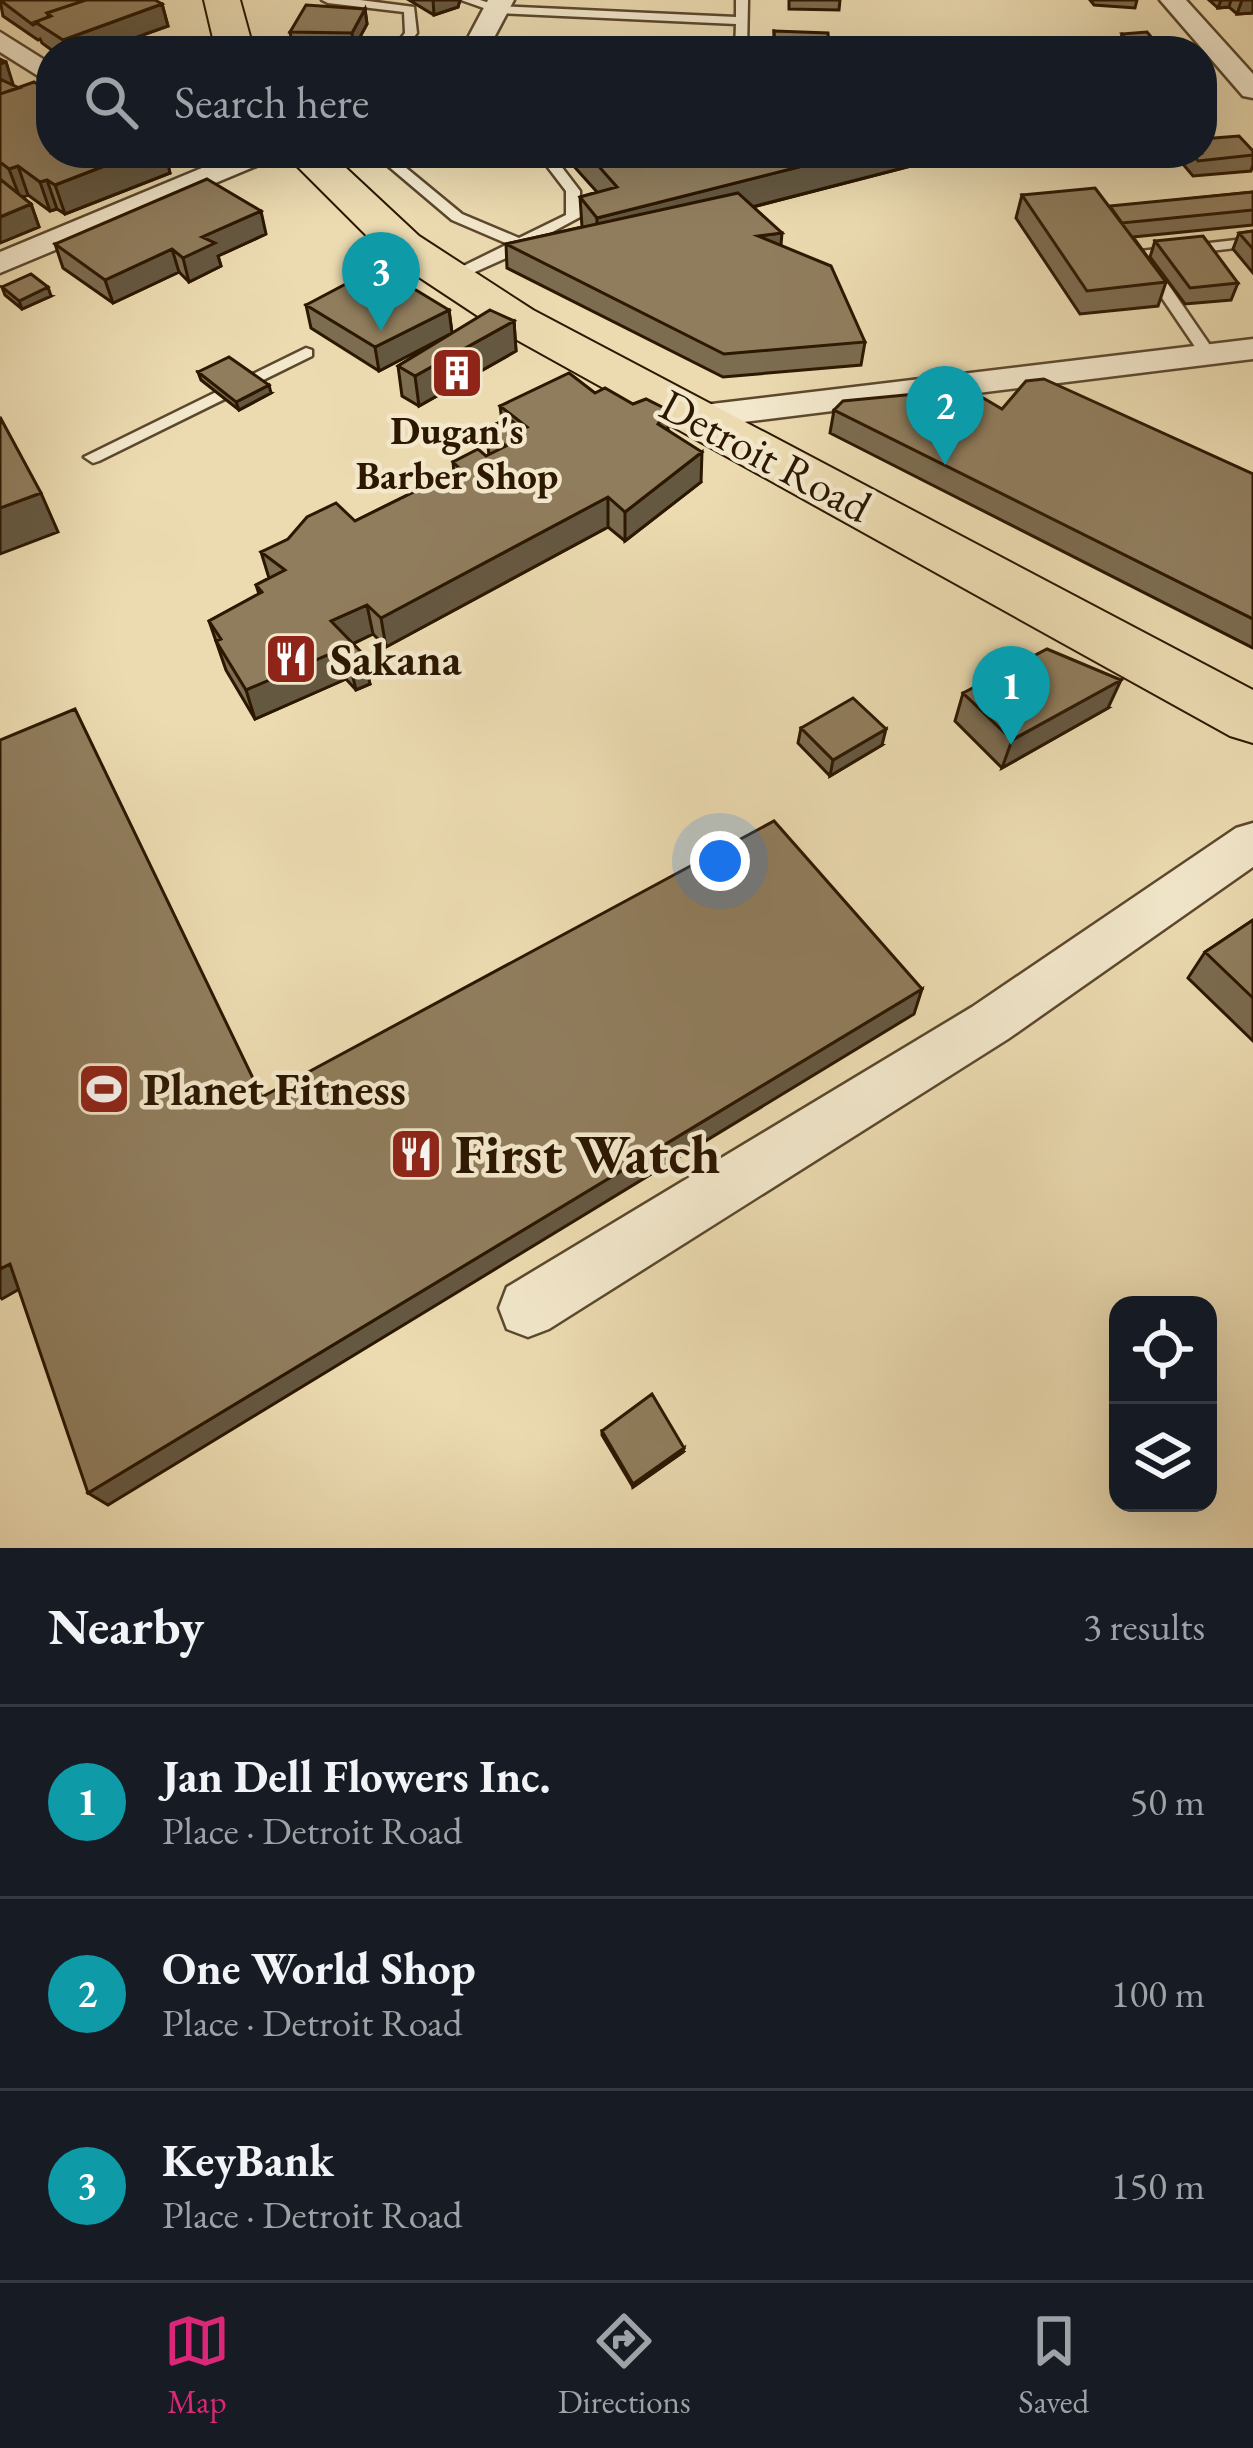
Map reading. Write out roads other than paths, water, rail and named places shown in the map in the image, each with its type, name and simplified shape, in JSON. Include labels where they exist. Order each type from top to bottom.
[{"type":"main road","points":[[222,0],[232,36]]},
{"type":"main road","name":"Detroit Road","points":[[321,168],[404,245],[516,320],[1253,719]]},
{"type":"street","points":[[1172,0],[1204,36]]},
{"type":"street","points":[[482,36],[500,4]]},
{"type":"street","points":[[0,40],[36,65]]},
{"type":"street","points":[[1217,50],[1253,90]]},
{"type":"street","points":[[0,263],[227,168]]},
{"type":"street","points":[[695,417],[1253,349]]},
{"type":"street","points":[[528,1308],[990,1023],[1253,842]]},
{"type":"lane","points":[[328,0],[410,9],[409,36]]},
{"type":"lane","points":[[467,0],[741,21]]},
{"type":"lane","points":[[741,36],[742,0]]},
{"type":"lane","points":[[398,168],[457,217],[523,245]]},
{"type":"lane","points":[[450,278],[573,217],[573,190],[556,168]]},
{"type":"lane","points":[[1208,354],[1140,255],[1253,242]]},
{"type":"lane","points":[[93,457],[306,352]]},
{"type":"place","name":"KeyBank","points":[[381,331]]},
{"type":"place","name":"Dugan's Barber Shop","points":[[457,373]]},
{"type":"place","name":"One World Shop","points":[[945,465]]},
{"type":"place","name":"Sakana","points":[[291,659]]},
{"type":"place","name":"Jan Dell Flowers Inc.","points":[[1011,745]]},
{"type":"place","name":"Planet Fitness","points":[[104,1089]]},
{"type":"place","name":"First Watch","points":[[416,1154]]}]
